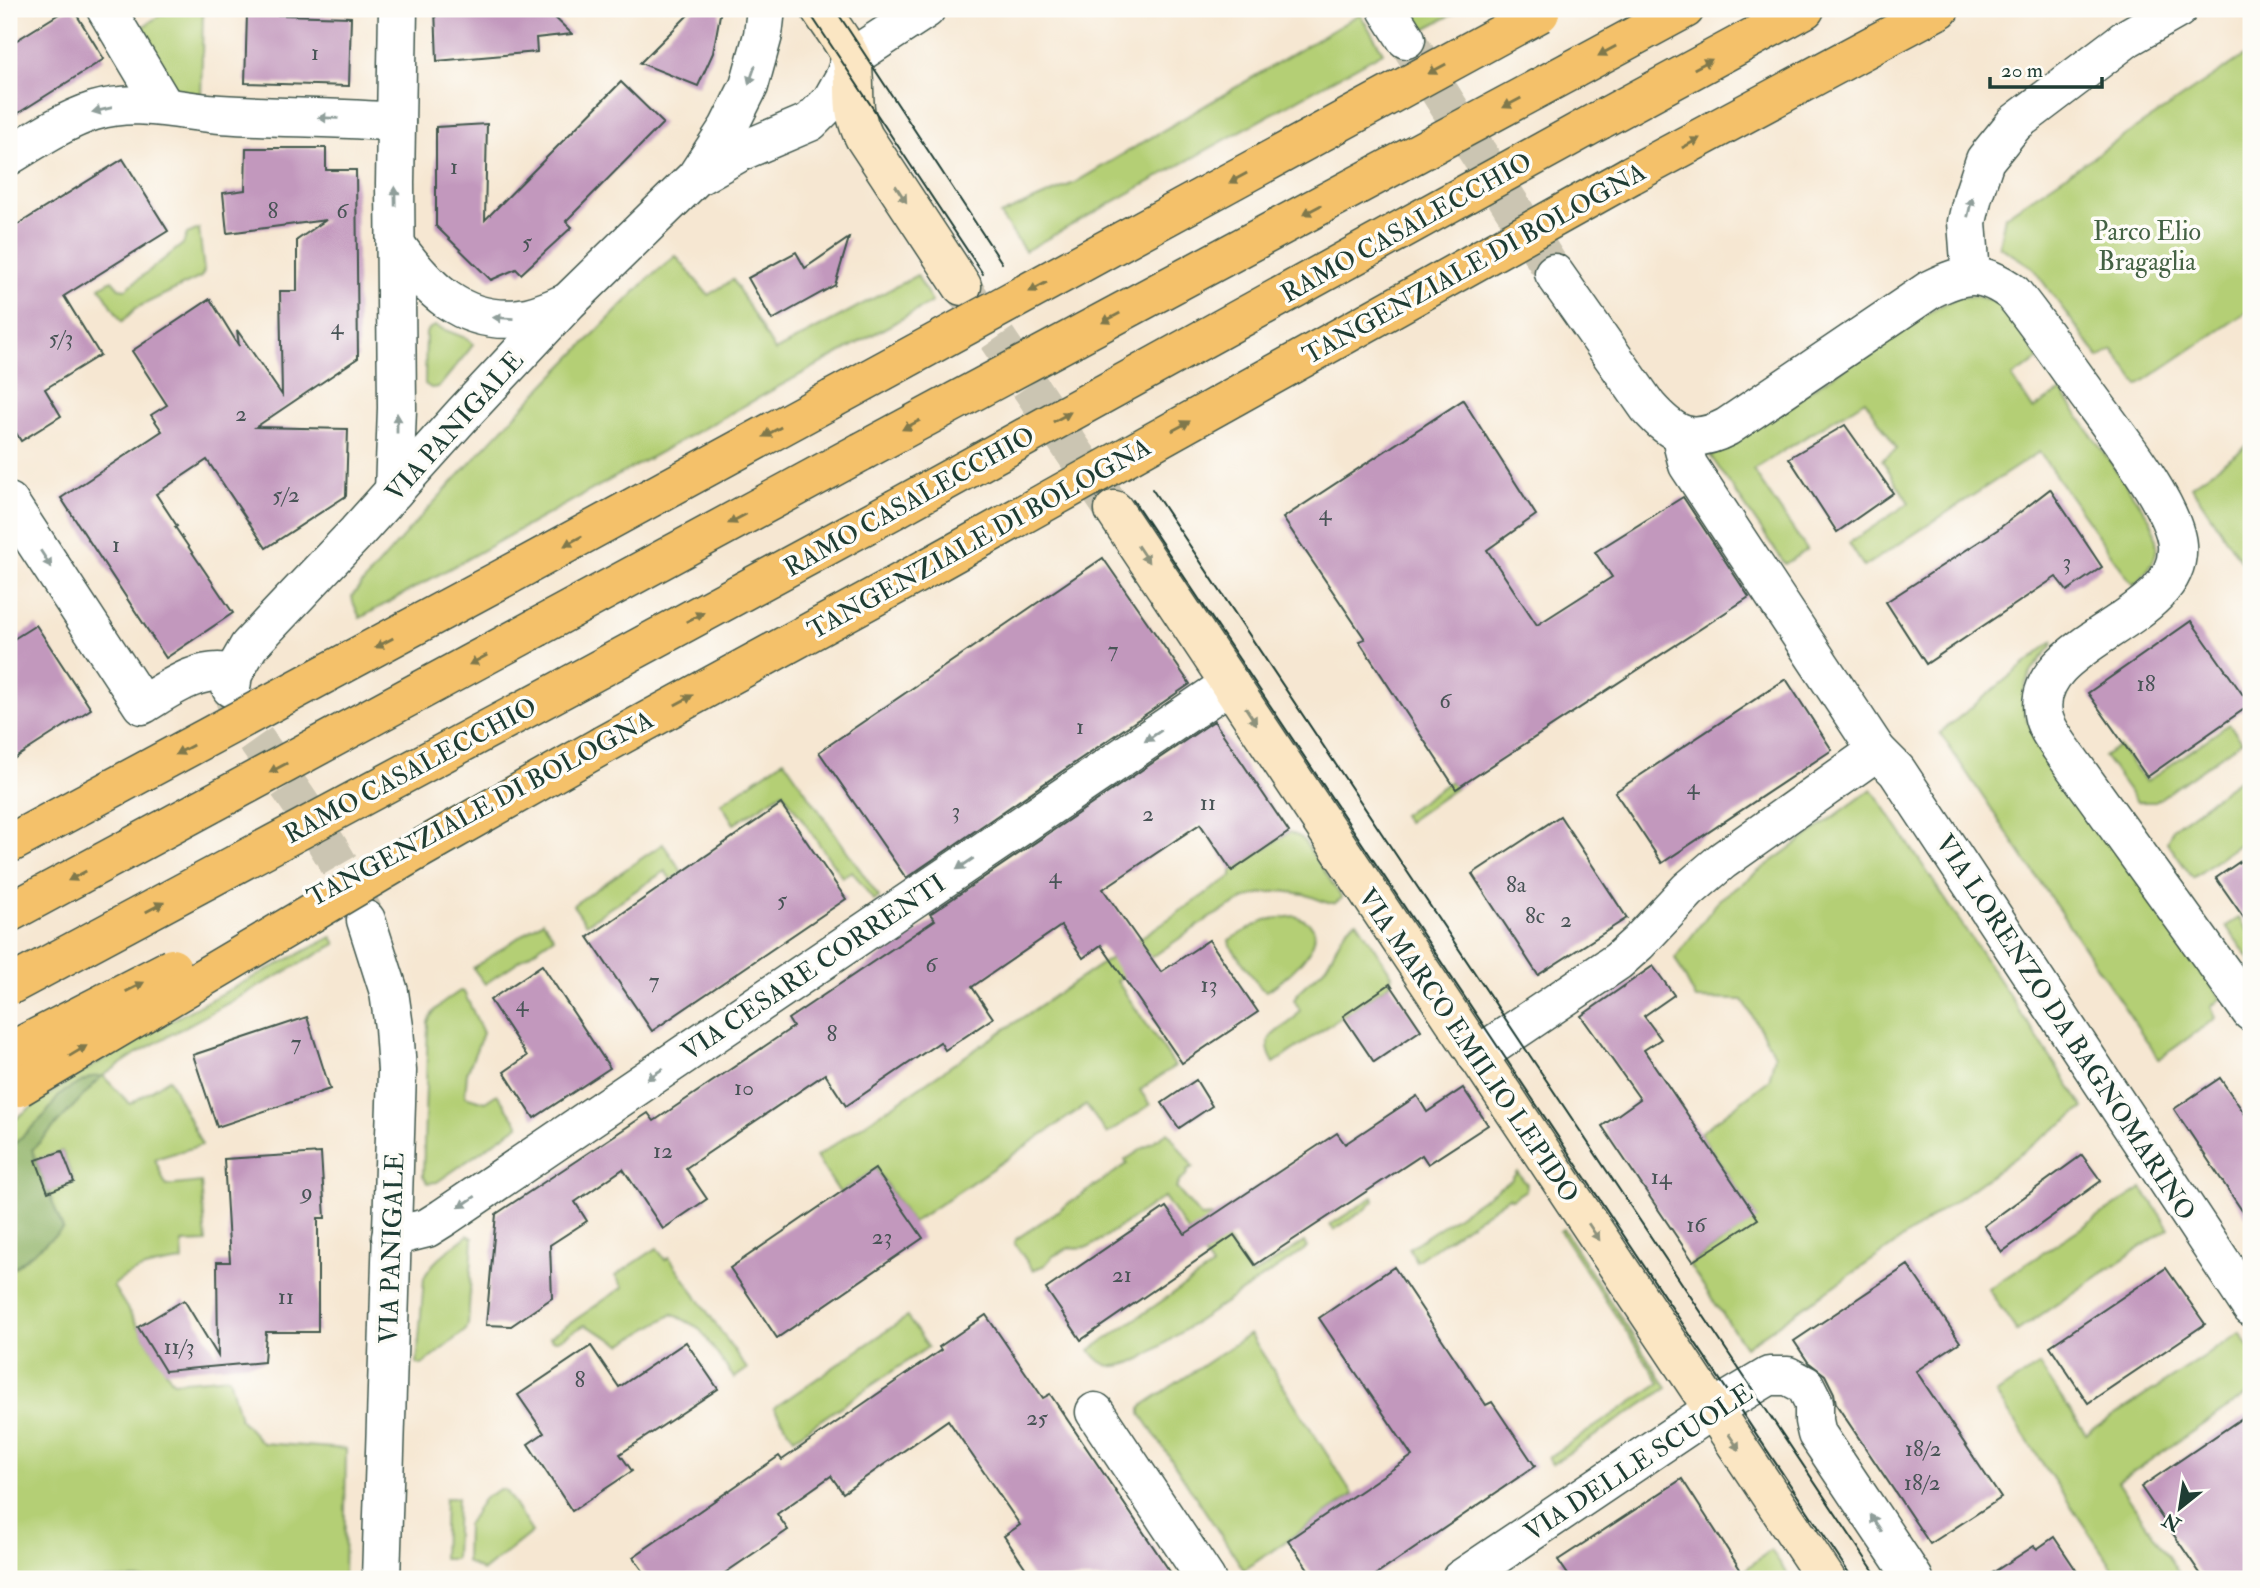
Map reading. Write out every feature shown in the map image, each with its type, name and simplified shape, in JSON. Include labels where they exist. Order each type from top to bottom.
[{"type":"highway","points":[[9,913],[1685,9]]},
{"type":"highway","name":"RAMO CASALECCHIO","points":[[9,986],[907,503],[1805,9]]},
{"type":"highway","name":"TANGENZIALE DI BOLOGNA","points":[[12,1078],[603,745],[941,560],[1631,175],[1940,9]]},
{"type":"highway","points":[[9,844],[1544,11]]},
{"type":"main road","points":[[820,9],[851,58],[856,122],[962,286]]},
{"type":"main road","name":"VIA MARCO EMILIO LEPIDO","points":[[1114,510],[1826,1579]]},
{"type":"street","points":[[106,9],[164,106]]},
{"type":"street","points":[[394,491],[397,432],[398,9]]},
{"type":"street","name":"VIA PANIGALE","points":[[9,502],[142,705],[196,676],[216,672],[232,681],[249,646],[568,302],[696,177],[728,128],[749,86],[761,44],[766,9]]},
{"type":"street","points":[[851,58],[926,9]]},
{"type":"street","points":[[1971,275],[1967,222],[1985,160],[2015,123],[2127,38],[2178,9]]},
{"type":"street","name":"VIA PANIGALE","points":[[696,177],[742,151],[810,122],[831,101],[845,76],[851,58]]},
{"type":"street","points":[[9,156],[44,135],[93,112],[143,104],[221,114],[396,122]]},
{"type":"street","points":[[810,122],[827,122],[864,137]]},
{"type":"street","points":[[396,245],[430,288],[454,305],[475,314],[521,318],[568,302]]},
{"type":"street","points":[[1554,273],[1648,407],[1660,420],[1683,436],[1714,433],[1931,289],[1948,281],[1971,275],[1991,279],[2013,293],[2132,457],[2168,514],[2175,531],[2177,547],[2175,563],[2169,576],[2143,606],[2069,657],[2056,671],[2043,698],[2043,715],[2060,747],[2251,1012]]},
{"type":"street","name":"VIA LORENZO DA BAGNOMARINO","points":[[1683,436],[1688,466],[1877,751],[1897,771],[2251,1307]]},
{"type":"street","name":"VIA CESARE CORRENTI","points":[[391,1237],[427,1228],[443,1218],[1230,684]]},
{"type":"street","points":[[1477,1056],[1618,961],[1688,890],[1722,861],[1877,751]]},
{"type":"street","name":"VIA PANIGALE","points":[[366,920],[389,992],[397,1071],[381,1579]]},
{"type":"street","name":"VIA DELLE SCUOLE","points":[[1461,1579],[1712,1410],[1769,1377],[1788,1376],[1805,1385],[1814,1403],[1817,1434],[1914,1579]]},
{"type":"street","points":[[1095,1412],[1206,1579]]},
{"type":"green space","points":[[170,9],[203,9],[201,101],[176,91],[139,29]]},
{"type":"green space","points":[[1412,9],[1462,9],[1423,30]]},
{"type":"green space","points":[[1360,14],[1383,52],[1025,251],[1000,215],[1074,183]]},
{"type":"green space","name":"Parco Elio Bragaglia","points":[[2251,51],[2251,309],[2138,385],[2113,350],[2099,358],[2032,267],[1999,246],[2005,216]]},
{"type":"green space","points":[[199,229],[204,271],[201,277],[136,308],[122,322],[100,287],[112,280],[119,288],[126,289],[183,244],[187,234]]},
{"type":"green space","points":[[676,256],[708,295],[733,280],[775,351],[917,275],[932,302],[360,618],[352,596],[387,555],[534,395],[648,279]]},
{"type":"green space","points":[[1975,296],[1991,300],[2002,307],[2039,359],[2012,377],[2033,409],[2061,391],[2150,519],[2156,539],[2155,556],[2148,570],[2133,585],[2039,452],[1864,567],[1849,543],[1909,503],[1882,460],[1897,449],[1865,400],[1753,470],[1807,550],[1785,564],[1710,455],[1940,306],[1958,297]]},
{"type":"green space","points":[[435,326],[466,338],[473,344],[439,387],[431,388],[425,384],[426,333]]},
{"type":"green space","points":[[2251,443],[2251,558],[2243,564],[2191,486]]},
{"type":"green space","points":[[2053,641],[2024,689],[2027,721],[2221,998],[2211,1007],[2216,1018],[2159,1059],[1940,733]]},
{"type":"green space","points":[[2229,724],[2242,741],[2155,802],[2137,802],[2104,756],[2119,746],[2146,782]]},
{"type":"green space","points":[[784,760],[879,897],[874,901],[852,871],[842,877],[783,792],[734,824],[721,803]]},
{"type":"green space","points":[[2251,771],[2251,835],[2193,878],[2167,842],[2173,828]]},
{"type":"green space","points":[[1451,781],[1456,788],[1407,822],[1402,815]]},
{"type":"green space","points":[[1872,789],[2084,1108],[1884,1252],[1745,1347],[1689,1265],[1757,1218],[1700,1133],[1769,1080],[1775,1055],[1743,1000],[1696,999],[1675,958],[1719,900]]},
{"type":"green space","points":[[1289,832],[1302,838],[1342,898],[1335,903],[1328,903],[1304,894],[1281,891],[1258,894],[1211,917],[1117,981],[1175,1066],[1140,1090],[1150,1105],[1107,1134],[1086,1105],[912,1223],[876,1169],[840,1193],[816,1157],[1232,876],[1232,871]]},
{"type":"green space","points":[[663,844],[745,964],[733,971],[665,871],[586,924],[573,905]]},
{"type":"green space","points":[[1295,916],[1313,928],[1315,936],[1312,945],[1291,973],[1266,991],[1261,988],[1229,940],[1265,920]]},
{"type":"green space","points":[[2239,918],[2251,935],[2251,961],[2226,926]]},
{"type":"green space","points":[[543,921],[554,937],[485,984],[473,968]]},
{"type":"green space","points":[[1357,921],[1392,975],[1390,984],[1274,1063],[1268,1044],[1271,1037],[1295,1017],[1300,1010],[1294,1000],[1297,995],[1325,967],[1346,929]]},
{"type":"green space","points":[[332,937],[336,944],[137,1053],[103,1076],[130,1104],[169,1079],[202,1145],[155,1159],[166,1186],[201,1182],[206,1242],[182,1243],[183,1261],[137,1271],[113,1286],[173,1382],[229,1377],[240,1419],[262,1443],[346,1449],[344,1579],[9,1579],[9,1272],[63,1229],[48,1192],[74,1182],[62,1151],[36,1160],[32,1150],[101,1077],[61,1093],[45,1115],[9,1149],[9,1124],[125,1046]]},
{"type":"green space","points":[[460,991],[464,992],[483,1033],[467,1073],[465,1096],[485,1102],[497,1094],[519,1125],[437,1182],[428,1183],[423,1176],[428,1022],[437,1008]]},
{"type":"green space","points":[[102,1076],[32,1150],[63,1229],[9,1272],[9,1149],[45,1115],[61,1093],[91,1077]]},
{"type":"green space","points":[[1168,1132],[1193,1167],[1187,1170],[1188,1173],[1176,1188],[1201,1217],[1211,1216],[1252,1276],[1304,1242],[1307,1248],[1141,1359],[1118,1366],[1106,1365],[1090,1350],[1212,1267],[1164,1197],[1090,1247],[1069,1248],[1033,1270],[1014,1243],[1127,1164],[1125,1160]]},
{"type":"green space","points":[[1517,1172],[1527,1184],[1526,1190],[1512,1199],[1509,1197],[1416,1261],[1409,1248],[1511,1180]]},
{"type":"green space","points":[[2142,1188],[2169,1228],[2017,1331],[1988,1289]]},
{"type":"green space","points":[[1373,1197],[1374,1201],[1367,1208],[1334,1230],[1330,1225]]},
{"type":"green space","points":[[1563,1229],[1667,1388],[1552,1464],[1548,1458],[1660,1383],[1560,1231]]},
{"type":"green space","points":[[468,1235],[473,1238],[468,1325],[466,1330],[422,1365],[417,1364],[424,1278],[438,1259]]},
{"type":"green space","points":[[657,1248],[665,1260],[669,1257],[747,1369],[734,1378],[699,1328],[673,1314],[622,1344],[585,1325],[558,1340],[552,1340],[550,1337],[623,1287],[615,1276]]},
{"type":"green space","points":[[907,1317],[928,1347],[794,1438],[774,1408]]},
{"type":"green space","points":[[2240,1333],[2251,1350],[2251,1392],[2118,1482],[2183,1579],[2120,1579],[1996,1394],[2039,1365],[2086,1434]]},
{"type":"green space","points":[[1250,1334],[1353,1495],[1244,1570],[1141,1414],[1141,1408]]},
{"type":"green space","points":[[500,1489],[505,1490],[532,1532],[483,1571],[466,1562],[467,1525],[484,1498]]},
{"type":"green space","points":[[445,1498],[457,1498],[455,1559],[443,1559]]},
{"type":"green space","points":[[1771,1550],[1791,1579],[1733,1579]]},
{"type":"building","points":[[67,9],[73,9],[104,59],[9,119],[9,45]]},
{"type":"building","points":[[435,9],[546,9],[572,34],[536,38],[537,52],[437,61]]},
{"type":"building","points":[[694,9],[721,9],[713,53],[698,86],[640,63]]},
{"type":"building","points":[[247,14],[351,17],[349,86],[245,83]]},
{"type":"building","points":[[621,82],[663,123],[566,221],[572,227],[521,274],[516,269],[491,280],[436,226],[436,127],[487,124],[485,220]]},
{"type":"building","points":[[246,148],[326,148],[326,170],[356,170],[358,358],[256,427],[348,429],[346,496],[266,548],[207,460],[156,494],[233,613],[166,658],[61,498],[162,431],[151,415],[167,405],[132,351],[210,299],[239,346],[237,330],[282,395],[280,291],[297,291],[297,240],[326,220],[227,233],[223,193],[245,190]]},
{"type":"building","points":[[123,159],[168,231],[64,296],[100,355],[45,389],[61,416],[21,441],[9,421],[9,230]]},
{"type":"building","points":[[849,238],[835,285],[772,320],[748,278],[796,252],[805,268]]},
{"type":"building","points":[[1463,400],[1536,515],[1487,550],[1537,625],[1612,577],[1595,552],[1683,497],[1749,597],[1456,789],[1359,641],[1365,639],[1283,518]]},
{"type":"building","points":[[1845,425],[1893,493],[1837,532],[1789,458]]},
{"type":"building","points":[[2050,489],[2102,567],[2067,591],[2056,577],[1926,664],[1886,602],[1997,530]]},
{"type":"building","points":[[1103,558],[1190,684],[906,878],[819,752]]},
{"type":"building","points":[[2191,621],[2250,705],[2147,777],[2088,693]]},
{"type":"building","points":[[36,625],[91,709],[9,762],[9,642]]},
{"type":"building","points":[[1786,679],[1832,750],[1662,863],[1615,792]]},
{"type":"building","points":[[1214,721],[1289,832],[1232,871],[1200,824],[1103,889],[1161,972],[1209,940],[1258,1012],[1182,1063],[1101,945],[1083,958],[1061,926],[972,987],[993,1018],[945,1050],[940,1042],[846,1106],[825,1074],[686,1168],[707,1199],[663,1229],[623,1169],[575,1202],[587,1221],[550,1245],[552,1298],[511,1326],[486,1325],[496,1214],[648,1113],[654,1121],[793,1027],[788,1019],[935,920],[930,914]]},
{"type":"building","points":[[781,804],[846,899],[652,1031],[588,937]]},
{"type":"building","points":[[1560,816],[1627,918],[1538,975],[1472,874]]},
{"type":"building","points":[[2251,854],[2251,928],[2216,878]]},
{"type":"building","points":[[542,965],[610,1068],[534,1118],[504,1072],[527,1056],[490,1000]]},
{"type":"building","points":[[1653,966],[1674,995],[1644,1016],[1661,1039],[1644,1050],[1758,1219],[1693,1261],[1602,1126],[1640,1099],[1581,1016]]},
{"type":"building","points":[[1390,984],[1421,1030],[1374,1062],[1343,1016]]},
{"type":"building","points":[[307,1017],[330,1089],[217,1127],[193,1055]]},
{"type":"building","points":[[2220,1078],[2251,1123],[2251,1224],[2174,1109]]},
{"type":"building","points":[[1196,1080],[1212,1106],[1179,1128],[1162,1103]]},
{"type":"building","points":[[1463,1088],[1488,1125],[1428,1164],[1422,1155],[1255,1265],[1234,1235],[1081,1340],[1046,1289],[1166,1207],[1185,1234],[1337,1133],[1345,1144],[1417,1096],[1427,1112]]},
{"type":"building","points":[[62,1151],[74,1182],[48,1192],[36,1160]]},
{"type":"building","points":[[321,1153],[325,1218],[318,1218],[318,1332],[266,1332],[264,1362],[165,1371],[138,1327],[184,1300],[218,1356],[217,1262],[230,1262],[224,1159]]},
{"type":"building","points":[[2082,1155],[2101,1181],[2002,1252],[1984,1226]]},
{"type":"building","points":[[875,1169],[923,1238],[777,1338],[730,1268]]},
{"type":"building","points":[[1908,1265],[1960,1342],[1916,1371],[2001,1498],[1930,1544],[1836,1404],[1825,1375],[1808,1362],[1794,1341]]},
{"type":"building","points":[[1394,1267],[1486,1405],[1492,1402],[1535,1466],[1370,1579],[1315,1579],[1288,1540],[1412,1456],[1319,1318]]},
{"type":"building","points":[[2166,1268],[2205,1324],[2088,1403],[2050,1346]]},
{"type":"building","points":[[986,1315],[1043,1398],[1050,1394],[1175,1579],[1033,1579],[1004,1536],[1020,1525],[948,1420],[843,1493],[831,1476],[777,1514],[788,1530],[716,1579],[649,1579],[633,1557],[779,1456],[782,1460],[941,1350],[939,1347]]},
{"type":"building","points":[[686,1342],[718,1389],[620,1454],[632,1471],[572,1511],[528,1444],[544,1433],[518,1395],[591,1346],[619,1387]]},
{"type":"building","points":[[2251,1412],[2251,1579],[2204,1579],[2141,1487]]},
{"type":"building","points":[[1682,1479],[1740,1569],[1724,1579],[1571,1579],[1558,1560]]},
{"type":"building","points":[[2054,1537],[2082,1579],[1983,1579],[2034,1546],[2037,1549]]},
{"type":"tunnel","points":[[1406,39],[1554,273]]},
{"type":"tunnel","points":[[965,291],[1110,505]]},
{"type":"tunnel","points":[[231,688],[246,726],[326,843],[366,918]]},
{"type":"tram line","points":[[807,9],[983,274]]},
{"type":"tram line","points":[[835,9],[1002,263]]},
{"type":"tram line","points":[[1152,489],[1879,1579]]},
{"type":"tram line","points":[[1133,500],[1853,1579]]}]
